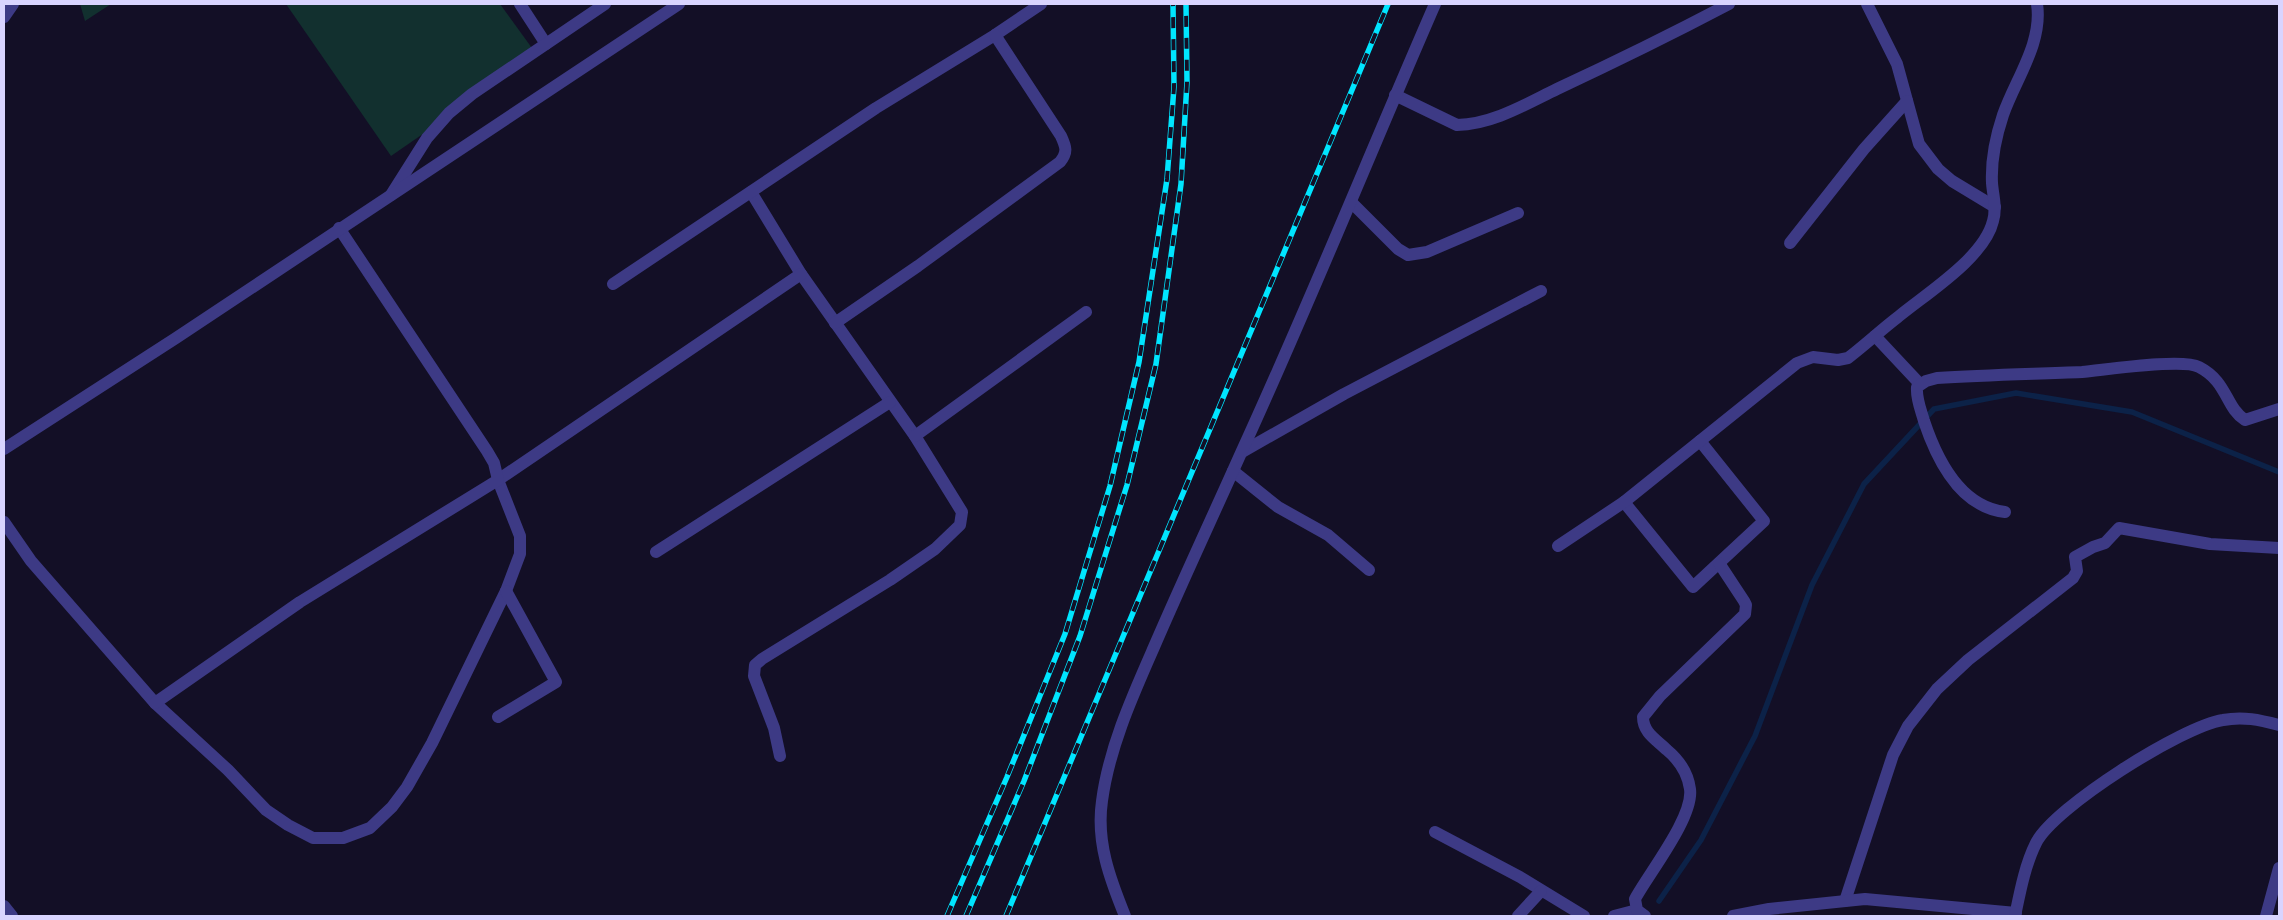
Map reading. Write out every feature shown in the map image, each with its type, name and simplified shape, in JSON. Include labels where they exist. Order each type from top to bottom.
[{"type":"street","points":[[4,17],[13,4]]},
{"type":"street","points":[[520,4],[546,44]]},
{"type":"street","points":[[391,195],[427,138],[449,114],[472,94],[605,4]]},
{"type":"street","points":[[4,448],[176,338],[679,4]]},
{"type":"street","points":[[612,284],[876,108],[995,35],[1041,4]]},
{"type":"street","points":[[1125,916],[1104,855],[1101,802],[1108,771],[1132,697],[1310,301],[1395,95],[1435,4]]},
{"type":"street","points":[[1395,95],[1457,125],[1469,125],[1489,120],[1590,73],[1729,4]]},
{"type":"street","points":[[1867,4],[1897,64],[1919,144],[1928,157],[1952,181],[1995,208]]},
{"type":"street","points":[[1558,546],[1624,502],[1797,363],[1813,357],[1843,359],[1875,336],[1958,269],[1978,248],[1988,234],[1993,221],[1995,208],[1992,182],[1995,149],[2002,116],[2023,68],[2036,31],[2037,4]]},
{"type":"street","points":[[835,323],[918,266],[1060,162],[1065,156],[1066,146],[1061,136],[995,35]]},
{"type":"street","points":[[1790,243],[1864,149],[1907,100]]},
{"type":"street","points":[[751,192],[801,274],[915,436],[962,512],[960,525],[935,549],[890,580],[755,665],[754,676],[774,728],[780,756]]},
{"type":"street","points":[[1351,202],[1398,249],[1408,255],[1427,252],[1518,212]]},
{"type":"street","points":[[4,522],[31,561],[155,703],[228,770],[266,810],[313,838],[343,838],[370,828],[392,808],[407,787],[432,743],[506,591],[520,554],[520,536],[498,480],[494,463],[487,450],[339,228]]},
{"type":"street","points":[[155,703],[300,602],[498,480],[801,274]]},
{"type":"street","points":[[1242,452],[1344,394],[1541,292]]},
{"type":"street","points":[[915,436],[1086,312]]},
{"type":"street","points":[[1875,336],[1920,384]]},
{"type":"street","points":[[2005,512],[1985,508],[1971,500],[1942,465],[1932,447],[1918,402],[1917,387],[1920,384],[1937,378],[2084,372],[2180,364],[2196,365],[2212,374],[2222,386],[2235,409],[2246,420],[2279,409]]},
{"type":"street","points":[[656,552],[890,402]]},
{"type":"street","points":[[1624,502],[1693,587],[1764,521],[1700,441]]},
{"type":"street","points":[[1233,471],[1278,507],[1328,535],[1368,570]]},
{"type":"street","points":[[1845,901],[1893,755],[1908,726],[1937,689],[1968,660],[2073,578],[2077,571],[2074,557],[2092,547],[2105,543],[2119,528],[2210,544],[2279,548]]},
{"type":"street","points":[[1614,916],[1641,913],[1635,899],[1688,808],[1691,790],[1682,766],[1646,730],[1643,717],[1660,696],[1745,614],[1746,605],[1744,600],[1719,564]]},
{"type":"street","points":[[498,717],[556,682],[506,591]]},
{"type":"street","points":[[1733,916],[1769,909],[1865,899],[1912,902],[2016,915],[2027,867],[2036,843],[2058,817],[2090,792],[2178,737],[2201,726],[2238,718],[2254,718],[2279,724]]},
{"type":"street","points":[[1435,832],[1584,916]]},
{"type":"street","points":[[2266,916],[2279,868]]},
{"type":"street","points":[[1518,916],[1542,891]]},
{"type":"street","points":[[4,906],[12,916]]},
{"type":"green space","points":[[80,4],[111,4],[85,21]]},
{"type":"green space","points":[[286,4],[500,4],[537,55],[391,156]]},
{"type":"waterway","points":[[1659,901],[1701,840],[1755,736],[1812,585],[1864,484],[1934,409],[2016,393],[2132,412],[2279,472]]},
{"type":"railway","points":[[947,916],[1007,777],[1065,634],[1110,486],[1139,362],[1167,179],[1174,87],[1173,4]]},
{"type":"railway","points":[[966,916],[1024,781],[1080,636],[1127,485],[1156,364],[1181,184],[1187,82],[1186,4]]},
{"type":"railway","points":[[1006,916],[1388,4]]}]
